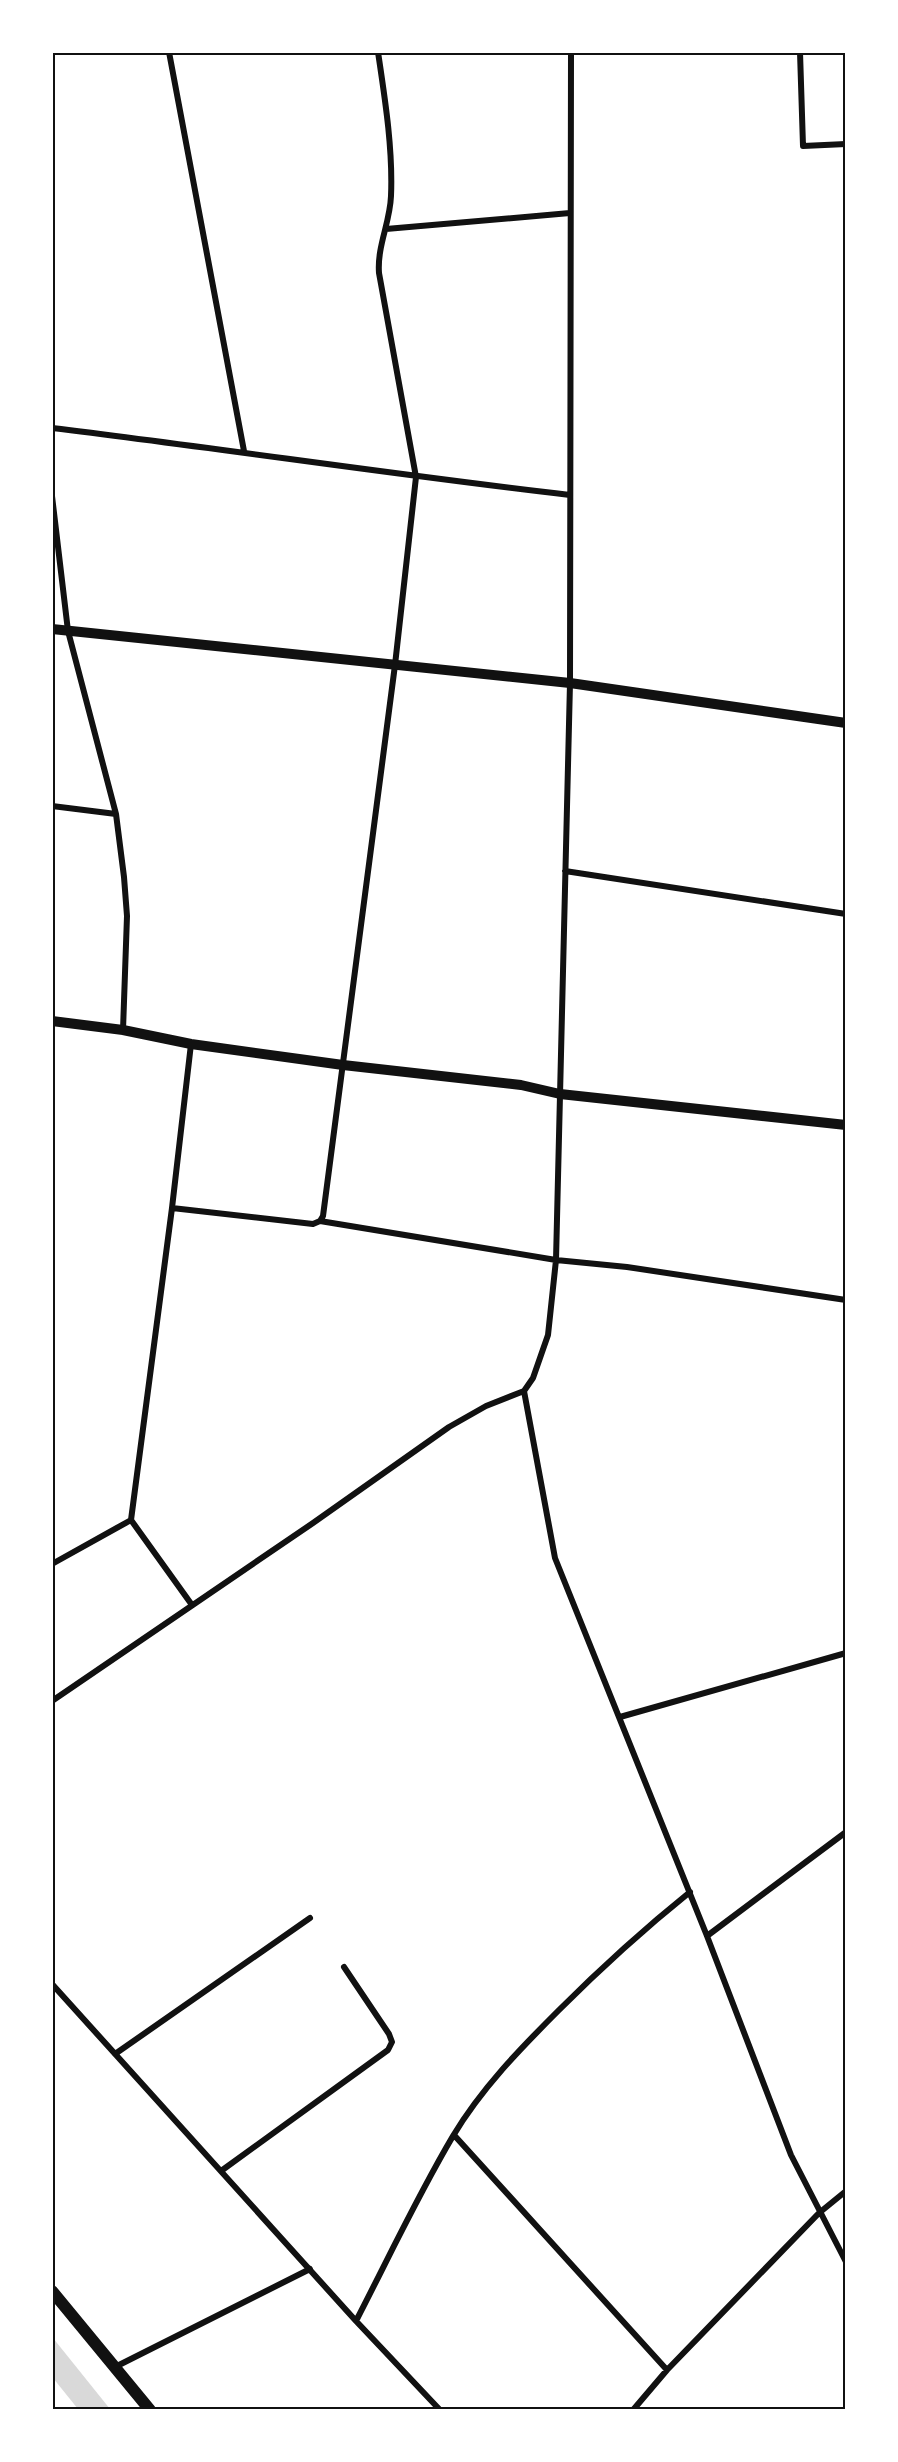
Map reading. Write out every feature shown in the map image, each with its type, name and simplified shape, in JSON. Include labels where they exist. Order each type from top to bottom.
[{"type":"main road","points":[[52,2291],[150,2409]]},
{"type":"street","points":[[169,52],[244,451]]},
{"type":"street","points":[[320,1221],[323,1216],[395,665],[416,477],[379,273],[379,250],[386,229],[391,197],[391,167],[378,52]]},
{"type":"street","points":[[52,1701],[313,1524],[449,1427],[486,1406],[524,1391],[533,1378],[548,1335],[556,1260],[570,683],[571,52]]},
{"type":"street","points":[[800,52],[803,146],[846,144]]},
{"type":"street","points":[[386,229],[570,213]]},
{"type":"street","points":[[52,428],[244,451],[416,477],[570,495]]},
{"type":"street","points":[[52,495],[68,631],[116,814],[128,916],[123,1030]]},
{"type":"street","points":[[52,629],[570,683],[846,723]]},
{"type":"street","points":[[52,806],[116,814]]},
{"type":"street","points":[[565,871],[846,914]]},
{"type":"street","points":[[52,1021],[123,1030],[191,1044],[343,1065],[521,1085],[560,1094],[846,1125]]},
{"type":"street","points":[[191,1044],[131,1520],[192,1605]]},
{"type":"street","points":[[172,1208],[313,1224],[320,1221],[556,1260],[627,1267],[846,1300]]},
{"type":"street","points":[[524,1391],[555,1558],[690,1892],[791,2155],[846,2262]]},
{"type":"street","points":[[52,1564],[131,1520]]},
{"type":"street","points":[[620,1717],[846,1653]]},
{"type":"street","points":[[707,1936],[846,1832]]},
{"type":"street","points":[[356,2320],[454,2135],[496,2077],[589,1980],[654,1920],[690,1892]]},
{"type":"street","points":[[115,2054],[310,1917]]},
{"type":"street","points":[[221,2171],[388,2050],[392,2042],[389,2034],[344,1967]]},
{"type":"street","points":[[52,1984],[356,2320],[440,2409]]},
{"type":"street","points":[[454,2135],[667,2370]]},
{"type":"street","points":[[633,2409],[667,2370],[819,2213],[846,2191]]},
{"type":"street","points":[[115,2367],[310,2269]]},
{"type":"shaded area","points":[[53,2338],[110,2409],[78,2409],[53,2378]]}]
